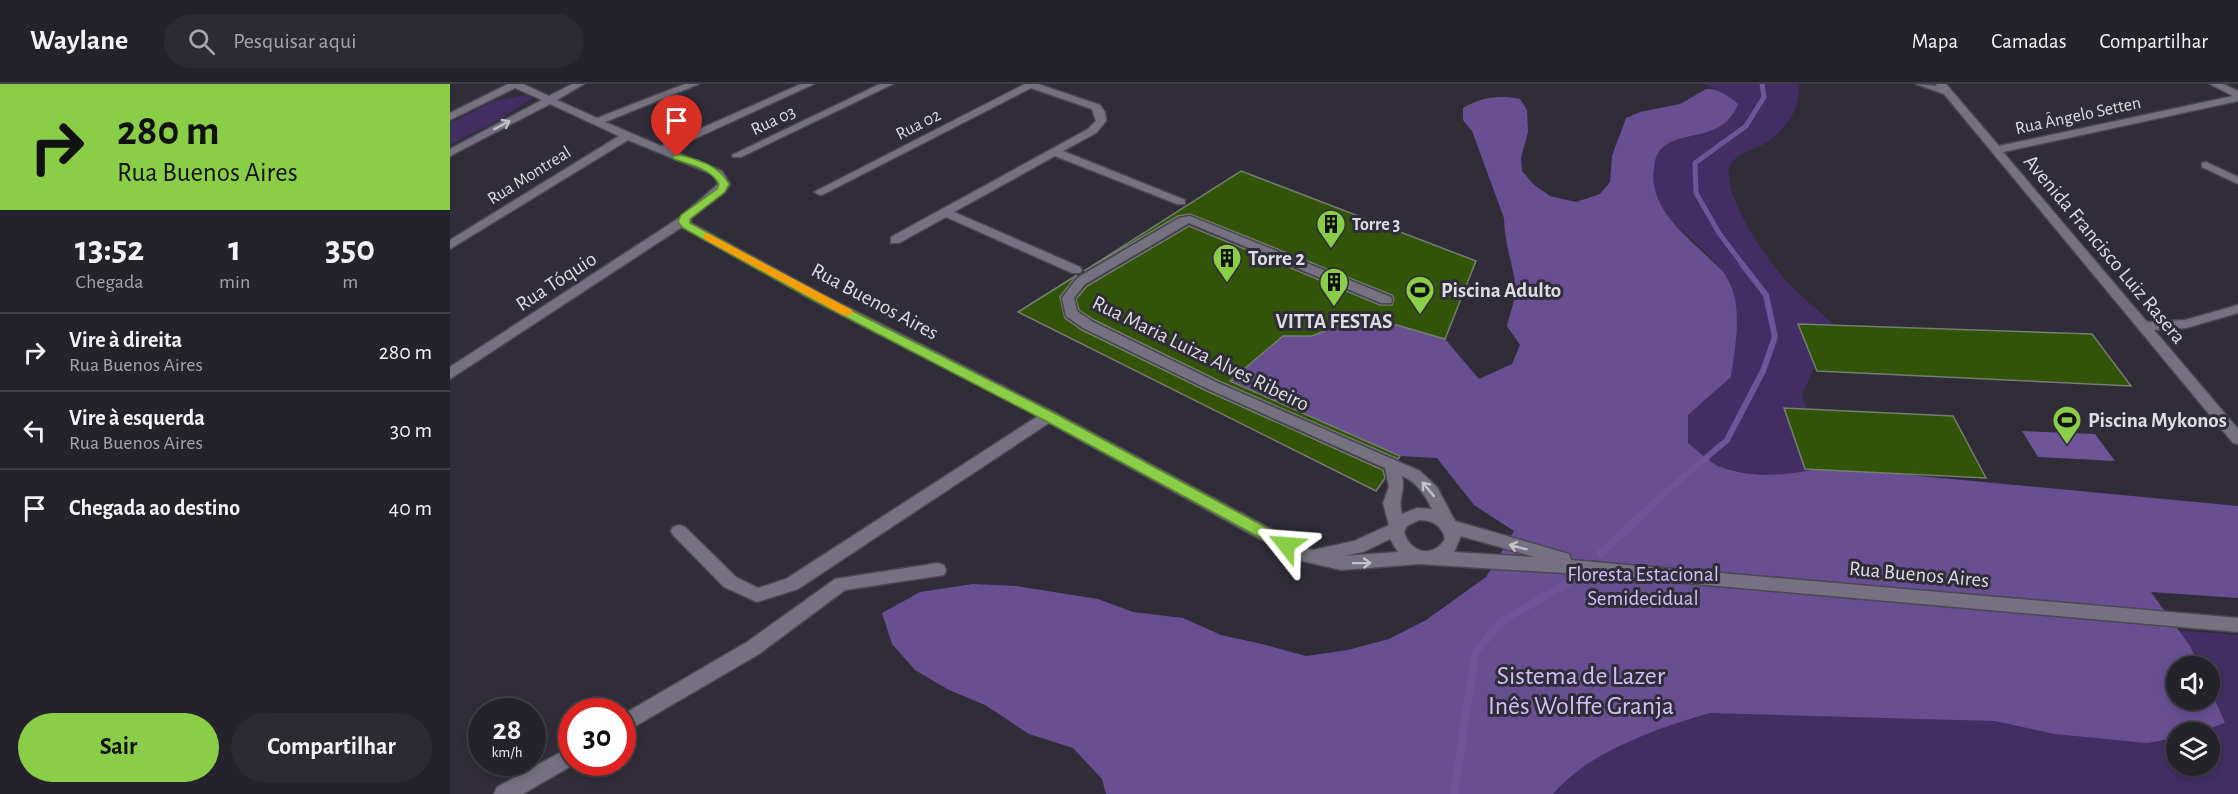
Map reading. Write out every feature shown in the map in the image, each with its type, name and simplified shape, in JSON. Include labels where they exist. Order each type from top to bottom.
[{"type":"street","points":[[450,117],[515,84],[627,136],[712,169],[718,173],[724,184],[721,190],[684,220]]},
{"type":"street","points":[[450,153],[579,84]]},
{"type":"street","points":[[596,122],[693,84]]},
{"type":"street","points":[[660,150],[809,84]]},
{"type":"street","name":"Rua 03","points":[[736,155],[888,84]]},
{"type":"street","points":[[895,240],[1056,152],[1092,131],[1101,121],[1100,112],[1096,106],[1031,84]]},
{"type":"street","name":"Rua 02","points":[[820,192],[1031,84]]},
{"type":"street","points":[[1921,84],[1944,88]]},
{"type":"street","points":[[2215,84],[2238,97]]},
{"type":"street","name":"Avenida Francisco Luiz Rasera","points":[[1944,88],[2238,439]]},
{"type":"street","name":"Rua Ângelo Setten","points":[[1996,150],[2238,97]]},
{"type":"street","name":"Rua Montreal","points":[[450,245],[627,136]]},
{"type":"street","points":[[1056,152],[1181,202]]},
{"type":"street","points":[[2206,165],[2237,180]]},
{"type":"street","points":[[945,212],[1076,270]]},
{"type":"street","name":"Rua Maria Luiza Alves Ribeiro","points":[[1386,300],[1190,219],[1183,220],[1081,281],[1068,298],[1071,314],[1088,325],[1213,386],[1392,466]]},
{"type":"street","name":"Rua Tóquio","points":[[450,374],[684,220]]},
{"type":"street","name":"Rua Buenos Aires","points":[[684,220],[687,225],[819,298],[1049,416],[1304,555],[1341,563],[1422,558],[1440,555],[1451,546],[1453,532],[1444,520],[1427,514],[1409,517],[1398,528],[1357,547],[1327,554],[1304,555]]},
{"type":"street","points":[[2144,326],[2186,324],[2238,309]]},
{"type":"street","points":[[679,531],[729,582],[757,595],[792,584],[1049,416]]},
{"type":"street","points":[[1392,466],[1415,475],[1431,492],[1449,526]]},
{"type":"street","points":[[1392,466],[1397,487],[1391,503],[1398,528],[1396,534],[1401,547],[1406,552],[1422,558]]},
{"type":"street","name":"Rua Buenos Aires","points":[[1449,526],[1595,568]]},
{"type":"street","name":"Rua Buenos Aires","points":[[1422,558],[1595,568],[2238,625]]},
{"type":"street","points":[[636,717],[753,648],[841,584],[938,570]]},
{"type":"street","points":[[504,794],[558,763]]},
{"type":"green space","points":[[1704,84],[1799,84],[1797,103],[1789,121],[1768,141],[1735,159],[1729,172],[1730,186],[1735,201],[1762,249],[1791,285],[1834,325],[1802,394],[1825,467],[1772,475],[1745,473],[1718,466],[1688,443],[1688,415],[1731,377],[1736,304],[1727,278],[1716,263],[1673,222],[1662,207],[1655,190],[1654,166],[1657,155],[1665,146],[1684,137],[1716,127],[1734,115],[1725,94]]},
{"type":"green space","name":"Floresta Estacional Semidecidual","points":[[1706,89],[1711,89],[1727,95],[1738,104],[1731,117],[1721,126],[1664,146],[1656,156],[1654,168],[1657,196],[1663,208],[1681,231],[1724,273],[1732,289],[1737,313],[1731,377],[1688,415],[1688,443],[1718,466],[1758,475],[1785,474],[1825,467],[2238,506],[2238,598],[2151,592],[2190,646],[2194,656],[2166,656],[2166,710],[2219,710],[2225,723],[2220,725],[2220,722],[2166,722],[2166,740],[2147,743],[2055,734],[1995,721],[1710,713],[1625,743],[1585,766],[1553,794],[1106,794],[1102,779],[1073,748],[1029,734],[985,705],[949,690],[915,670],[892,644],[882,613],[920,592],[973,584],[1016,586],[1098,599],[1133,612],[1183,618],[1221,635],[1306,656],[1348,650],[1389,639],[1426,620],[1486,577],[1514,531],[1474,505],[1437,458],[1400,456],[1230,380],[1283,336],[1342,324],[1383,321],[1445,339],[1479,379],[1512,364],[1520,345],[1507,326],[1515,288],[1504,218],[1472,131],[1463,120],[1463,108],[1490,98],[1520,99],[1527,110],[1528,132],[1521,158],[1522,171],[1533,184],[1550,196],[1576,202],[1600,194],[1610,182],[1612,156],[1626,118],[1640,112],[1680,104]]},
{"type":"green space","points":[[525,95],[533,98],[499,120],[450,145],[450,123],[494,101]]},
{"type":"green space","name":"Sistema de Lazer Inês Wolffe Granja","points":[[1486,577],[2238,635],[2238,794],[1455,794]]},
{"type":"shaded area","name":"Piscina Mykonos","points":[[2022,431],[2095,434],[2115,461],[2038,457]]},
{"type":"building","points":[[1241,171],[1476,261],[1445,339],[1383,321],[1356,328],[1342,324],[1312,336],[1283,336],[1230,381],[1400,456],[1398,459],[1219,381],[1094,320],[1079,310],[1076,299],[1087,286],[1189,226],[1380,305],[1392,305],[1394,299],[1392,295],[1190,214],[1178,216],[1084,271]]},
{"type":"building","points":[[1077,275],[1060,297],[1065,318],[1082,330],[1207,391],[1383,470],[1385,478],[1376,491],[1018,312]]},
{"type":"building","points":[[1798,324],[2092,334],[2131,386],[1817,371]]},
{"type":"building","points":[[1784,408],[1953,416],[1986,478],[1805,469]]},
{"type":"waterway","points":[[1743,265],[1719,233],[1696,193],[1695,163],[1746,126],[1764,97],[1762,84]]},
{"type":"waterway","points":[[1660,497],[1727,440],[1763,371],[1775,337],[1766,295],[1742,264]]},
{"type":"waterway","points":[[1601,553],[1662,496]]},
{"type":"waterway","points":[[1454,794],[1475,653],[1501,622],[1574,579]]},
{"type":"slow traffic","points":[[707,237],[847,313]]},
{"type":"place","name":"Torre 3","points":[[1331,250]]},
{"type":"place","name":"Torre 2","points":[[1227,284]]},
{"type":"place","name":"VITTA FESTAS","points":[[1334,308]]},
{"type":"place","name":"Piscina Adulto","points":[[1420,316]]},
{"type":"place","name":"Piscina Mykonos","points":[[2067,446]]},
{"type":"route","points":[[677,157],[712,169],[718,173],[724,184],[721,190],[685,217],[684,222],[687,225],[819,298],[1049,416],[1286,545]]}]
